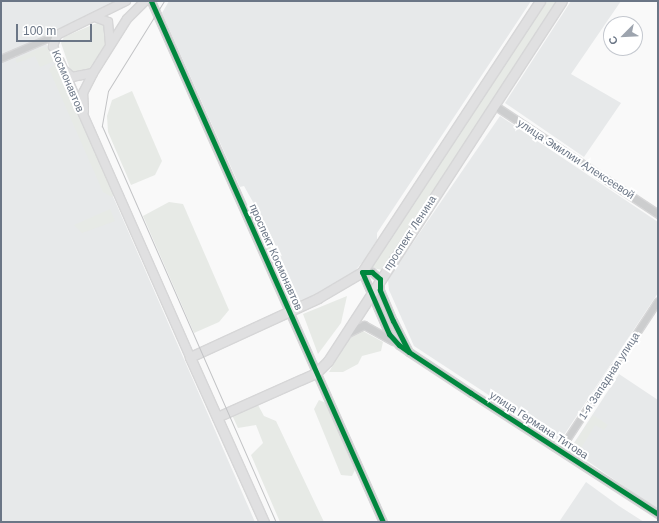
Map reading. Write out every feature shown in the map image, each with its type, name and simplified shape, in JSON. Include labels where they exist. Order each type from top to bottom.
[{"type":"main road","points":[[57,35],[126,1]]},
{"type":"main road","points":[[145,1],[110,46],[93,72],[83,94],[88,127],[264,522]]},
{"type":"main road","name":"проспект Ленина","points":[[190,356],[289,311],[362,272],[540,1]]},
{"type":"main road","name":"проспект Ленина","points":[[217,417],[316,373],[328,361],[341,338],[562,1]]},
{"type":"main road","points":[[95,17],[110,26],[110,46]]},
{"type":"main road","name":"Космонавтов","points":[[57,35],[53,46],[88,127]]},
{"type":"main road","points":[[62,68],[72,77],[93,72]]},
{"type":"street","name":"проспект Космонавтов","points":[[151,1],[383,522]]},
{"type":"street","points":[[1,59],[57,35]]},
{"type":"street","name":"улица Эмилии Алексеевой","points":[[494,105],[658,214]]},
{"type":"street","points":[[399,345],[389,334],[370,294],[362,272],[372,272],[380,279],[380,290],[390,315],[409,352]]},
{"type":"street","name":"1-я Западная улица","points":[[560,451],[658,302]]},
{"type":"street","points":[[341,338],[364,325],[399,345]]},
{"type":"street","name":"улица Германа Титова","points":[[399,345],[658,514]]},
{"type":"shaded area","points":[[1,1],[117,1],[43,36],[255,522],[1,522]]},
{"type":"shaded area","points":[[169,1],[531,1],[377,233],[377,240],[365,259],[354,272],[301,303],[269,231],[244,186],[240,187],[162,13]]},
{"type":"shaded area","points":[[547,1],[556,1],[556,5],[382,270],[373,268],[373,263]]},
{"type":"shaded area","points":[[571,1],[621,1],[611,16],[603,16],[603,27],[571,74],[621,103],[584,157],[505,103]]},
{"type":"shaded area","points":[[99,22],[105,24],[107,42],[87,72],[71,72],[61,43],[64,37]]},
{"type":"shaded area","points":[[43,47],[50,49],[55,61],[40,67],[35,56],[17,63],[15,59]]},
{"type":"shaded area","points":[[56,63],[114,193],[112,197],[103,192],[49,69]]},
{"type":"shaded area","points":[[132,91],[162,161],[155,175],[131,185],[108,132],[107,116],[112,100]]},
{"type":"shaded area","points":[[500,116],[658,222],[658,293],[562,438],[557,440],[414,346],[389,290],[388,280]]},
{"type":"shaded area","points":[[169,202],[183,204],[229,310],[219,322],[194,333],[143,216]]},
{"type":"shaded area","points":[[110,209],[115,221],[82,233],[74,225]]},
{"type":"shaded area","points":[[269,238],[291,289],[283,293],[261,242]]},
{"type":"shaded area","points":[[347,296],[341,323],[318,354],[303,314]]},
{"type":"shaded area","points":[[361,330],[383,342],[381,351],[362,356],[358,364],[343,372],[329,372],[350,335]]},
{"type":"shaded area","points":[[619,374],[658,400],[658,510],[573,451],[574,443]]},
{"type":"shaded area","points":[[319,400],[326,403],[355,470],[352,476],[341,475],[314,409]]},
{"type":"shaded area","points":[[258,405],[264,416],[276,421],[324,522],[280,522],[251,455],[263,443],[256,425],[238,428],[232,415]]},
{"type":"shaded area","points":[[593,415],[608,425],[604,430],[595,425],[577,455],[572,447]]},
{"type":"shaded area","points":[[586,482],[619,506],[644,522],[559,522]]},
{"type":"tram line","points":[[164,1],[108,91],[102,126],[276,522]]},
{"type":"cycle path","points":[[151,1],[383,522]]},
{"type":"cycle path","points":[[409,352],[393,321],[380,290],[380,279],[372,272],[362,272],[389,334],[399,345],[409,352],[471,393],[658,514]]}]
